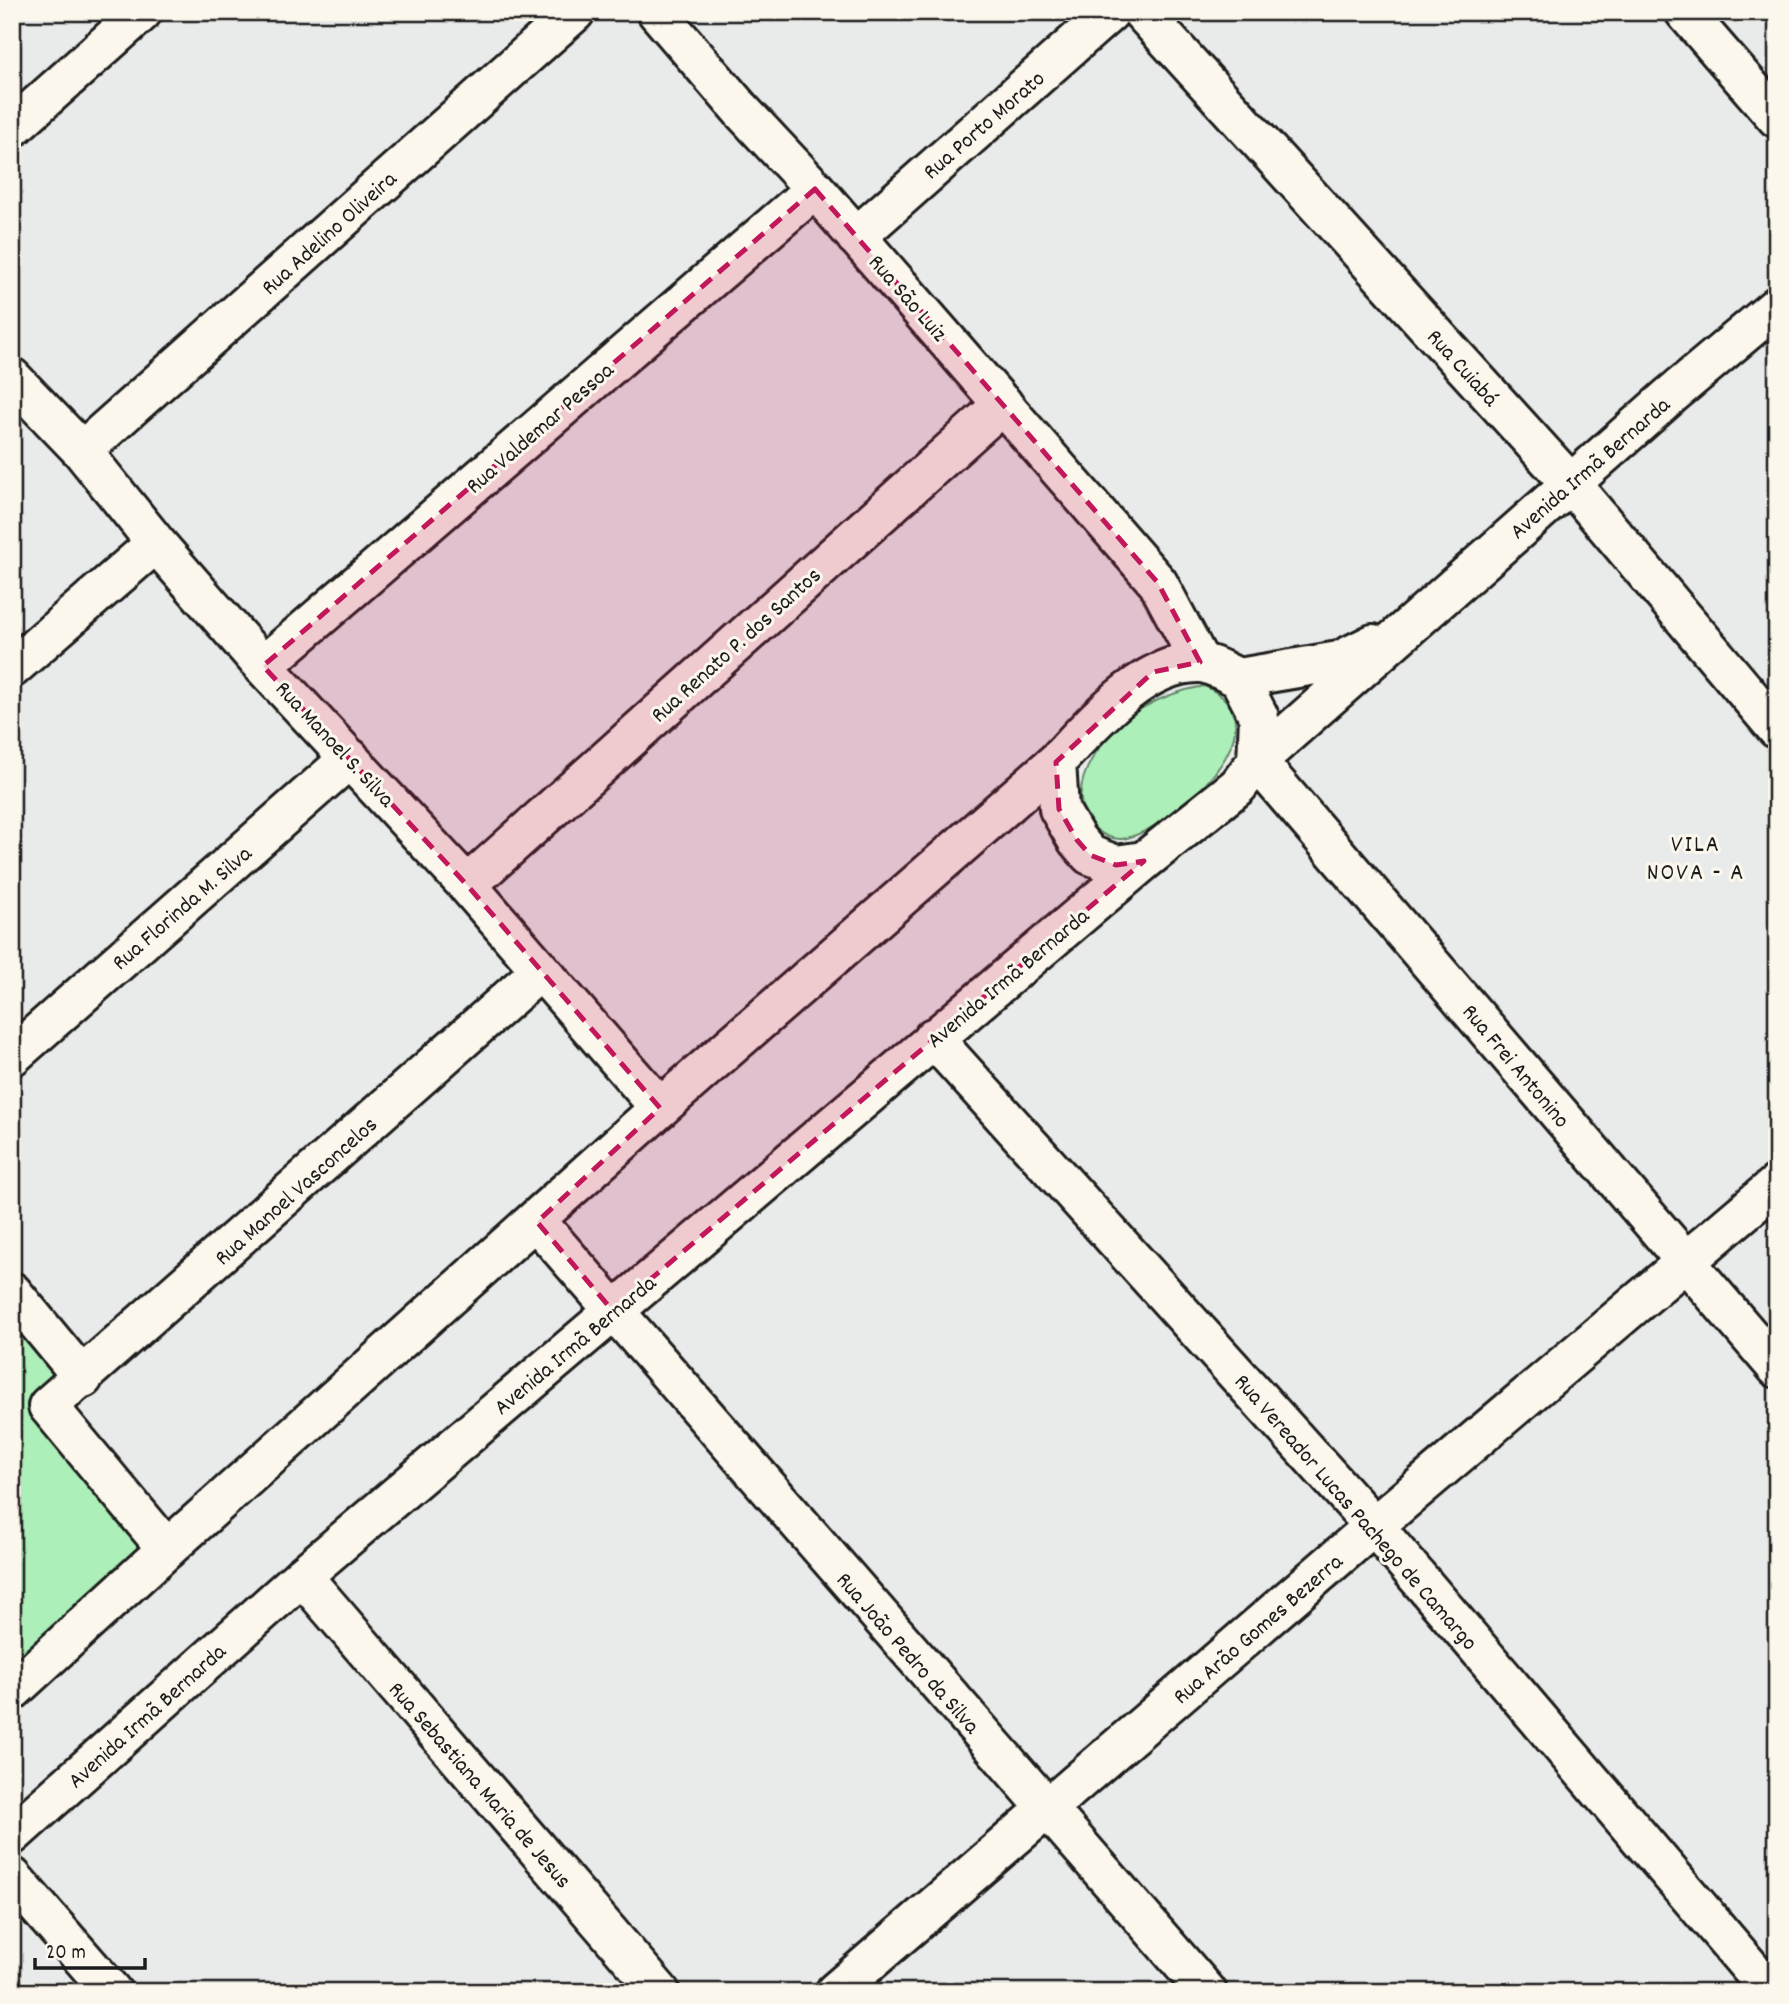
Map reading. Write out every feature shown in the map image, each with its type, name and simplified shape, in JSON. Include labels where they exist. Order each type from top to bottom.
[{"type":"street","points":[[12,128],[142,12]]},
{"type":"street","name":"Rua Adelino Oliveira","points":[[82,451],[575,12]]},
{"type":"street","name":"Rua São Luiz","points":[[657,12],[1158,583],[1200,662]]},
{"type":"street","name":"Rua Porto Morato","points":[[856,237],[1110,12]]},
{"type":"street","name":"Rua Cuiabá","points":[[1142,12],[1571,484],[1777,729]]},
{"type":"street","points":[[1685,12],[1777,118]]},
{"type":"street","name":"Rua Valdemar Pessoa","points":[[263,666],[815,189]]},
{"type":"street","name":"Avenida Irmã Bernarda","points":[[12,1835],[302,1576],[933,1038],[1238,786],[1257,761],[1403,630],[1777,306]]},
{"type":"street","name":"Rua Manoel S. Silva","points":[[12,378],[82,451],[156,543],[263,666],[467,885],[660,1108]]},
{"type":"street","name":"Rua Renato P. dos Santos","points":[[467,885],[1003,404]]},
{"type":"street","points":[[12,668],[156,543]]},
{"type":"street","name":"Avenida Irmã Bernarda","points":[[1239,678],[1339,661],[1403,630]]},
{"type":"street","points":[[12,1691],[167,1549],[537,1222],[660,1108],[1056,762],[1093,723],[1153,672],[1200,662],[1239,678],[1259,717],[1257,761]]},
{"type":"street","name":"Rua Florinda M. Silva","points":[[12,1056],[350,758]]},
{"type":"street","name":"Rua Frei Antonino","points":[[1257,761],[1777,1368]]},
{"type":"street","points":[[1056,762],[1059,809],[1077,840],[1090,855],[1116,865],[1144,861]]},
{"type":"street","name":"Rua Manoel Vasconcelos","points":[[167,1549],[48,1406],[83,1378],[540,971]]},
{"type":"street","name":"Rua Vereador Lucas Pachego de Camargo","points":[[933,1038],[1374,1526],[1771,1992]]},
{"type":"street","name":"Rua Arão Gomes Bezerra","points":[[835,1992],[1374,1526],[1777,1184]]},
{"type":"street","name":"Rua João Pedro da Silva","points":[[537,1222],[1207,1992]]},
{"type":"street","points":[[12,1292],[83,1378]]},
{"type":"street","name":"Rua Sebastiana Maria de Jesus","points":[[302,1576],[660,1992]]},
{"type":"street","points":[[12,1877],[111,1992]]},
{"type":"highlighted area","points":[[815,189],[1158,583],[1200,662],[1153,672],[1056,762],[1059,809],[1077,840],[1090,855],[1116,865],[1144,861],[613,1311],[537,1222],[660,1108],[467,885],[263,666]]},
{"type":"green space","points":[[1204,686],[1228,703],[1235,724],[1230,748],[1215,773],[1194,796],[1144,831],[1122,839],[1099,832],[1083,811],[1081,794],[1084,777],[1103,744],[1116,729],[1144,707],[1173,694]]},
{"type":"green space","points":[[12,1301],[74,1372],[30,1411],[151,1551],[12,1672]]},
{"type":"district","name":"VILA NOVA - A","points":[[1696,857]]}]
